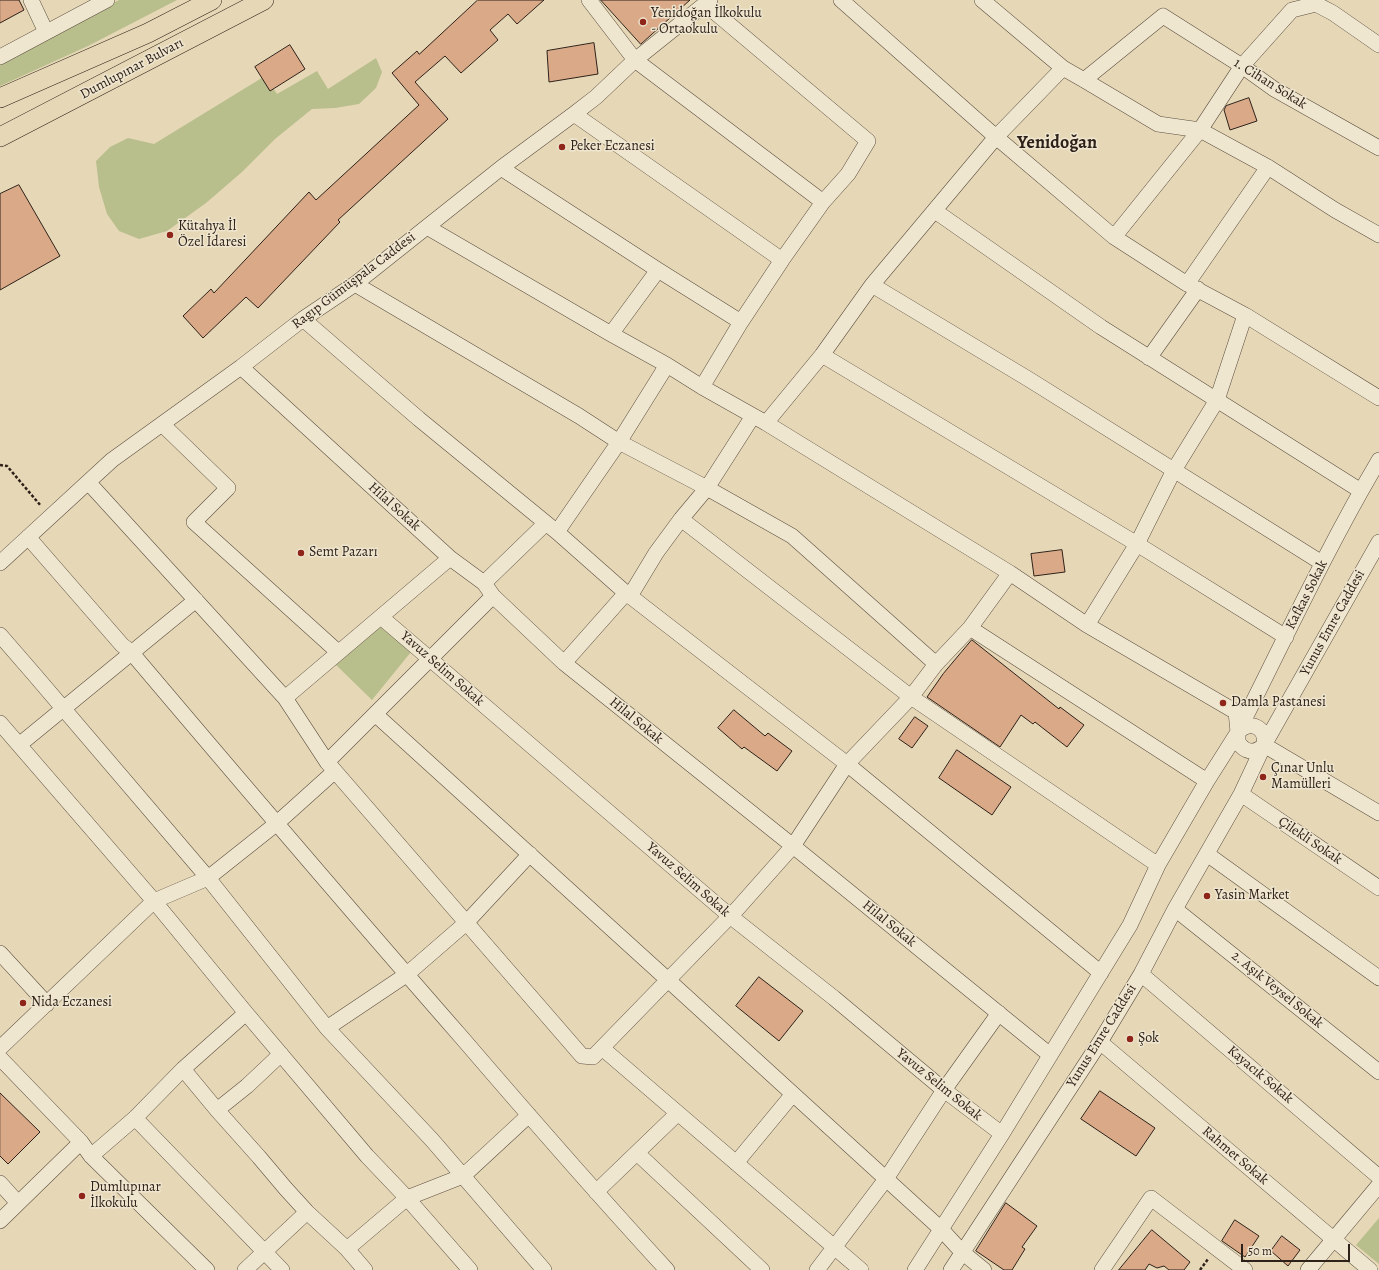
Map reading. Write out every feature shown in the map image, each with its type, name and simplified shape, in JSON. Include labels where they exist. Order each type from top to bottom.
[{"type":"main road","name":"Dumlupınar Bulvarı","points":[[0,98],[148,34],[212,0]]},
{"type":"main road","name":"Dumlupınar Bulvarı","points":[[0,137],[264,0]]},
{"type":"street","points":[[31,0],[46,32]]},
{"type":"street","points":[[0,57],[107,0]]},
{"type":"street","points":[[589,0],[635,60],[823,202]]},
{"type":"street","points":[[841,0],[996,137],[1114,237],[1193,286],[1245,315],[1379,398]]},
{"type":"street","points":[[982,0],[1063,68],[1158,124],[1200,130],[1268,167],[1335,210],[1379,235]]},
{"type":"street","points":[[702,387],[741,322],[782,260],[823,202],[848,174],[868,141],[707,2]]},
{"type":"street","name":"Ragıp Gümüşpala Caddesi","points":[[0,563],[112,460],[241,367],[303,319],[355,284],[501,168],[596,97],[635,60],[707,2]]},
{"type":"street","points":[[1114,237],[1200,130],[1242,66],[1292,10],[1316,4],[1379,45]]},
{"type":"street","name":"1. Cihan Sokak","points":[[1084,80],[1163,16],[1242,66],[1274,90],[1379,148]]},
{"type":"street","points":[[564,663],[628,594],[681,519],[707,488],[759,419],[822,355],[872,285],[996,137],[1063,68]]},
{"type":"street","points":[[574,114],[782,260]]},
{"type":"street","points":[[1149,358],[1268,167]]},
{"type":"street","points":[[501,168],[741,322]]},
{"type":"street","points":[[935,211],[1101,327],[1360,491]]},
{"type":"street","points":[[427,227],[759,419],[1010,574],[1087,625],[1236,712],[1238,742],[1245,750],[1252,752],[1257,751],[1264,746],[1379,814]]},
{"type":"street","points":[[611,334],[658,270]]},
{"type":"street","points":[[355,284],[579,416],[619,442],[707,488],[792,536],[936,664]]},
{"type":"street","points":[[872,285],[1030,380],[1322,563]]},
{"type":"street","points":[[1087,625],[1138,544],[1174,470],[1217,400],[1245,315]]},
{"type":"street","points":[[303,319],[418,419],[551,528],[628,594],[847,764],[1100,972]]},
{"type":"street","points":[[822,355],[1138,544],[1286,637]]},
{"type":"street","points":[[484,583],[551,528],[619,442],[668,365]]},
{"type":"street","name":"Hilal Sokak","points":[[241,367],[450,558],[484,583],[493,596],[564,663],[793,846],[1050,1055]]},
{"type":"street","points":[[162,424],[228,488],[194,522],[338,652]]},
{"type":"street","name":"Kafkas Sokak","points":[[914,1270],[1002,1134],[1130,925],[1158,865],[1207,781],[1238,732],[1322,563],[1360,491],[1379,460]]},
{"type":"street","points":[[88,482],[284,698],[331,766],[582,1056],[593,1057],[730,916],[793,846],[847,764],[910,697],[936,664],[970,628],[1010,574]]},
{"type":"street","points":[[681,519],[910,697],[1158,865]]},
{"type":"street","points":[[28,537],[118,640],[131,652],[276,824],[529,1116],[667,1270]]},
{"type":"street","name":"Yunus Emre Caddesi","points":[[951,1270],[1100,1042],[1141,974],[1175,909],[1241,794],[1264,746],[1379,542]]},
{"type":"street","points":[[284,698],[450,558]]},
{"type":"street","points":[[0,1048],[154,901],[208,878],[276,824],[331,766],[375,714],[493,596]]},
{"type":"street","points":[[19,744],[196,600]]},
{"type":"street","name":"Yavuz Selim Sokak","points":[[381,617],[730,916],[834,998],[944,1090],[1002,1134]]},
{"type":"street","points":[[970,628],[1207,781]]},
{"type":"street","points":[[0,636],[208,878],[327,1028],[432,1140],[544,1270]]},
{"type":"street","points":[[375,714],[941,1229],[962,1252],[984,1270]]},
{"type":"street","points":[[0,723],[154,901],[367,1156],[407,1198],[470,1270]]},
{"type":"street","name":"Çilekli Sokak","points":[[1241,794],[1379,888]]},
{"type":"street","points":[[327,1028],[406,974],[466,923],[530,854]]},
{"type":"street","points":[[1207,854],[1379,978]]},
{"type":"street","name":"2. Aşık Veysel Sokak","points":[[1175,909],[1379,1072]]},
{"type":"street","points":[[0,952],[47,1004]]},
{"type":"street","name":"Kayacık Sokak","points":[[1141,974],[1379,1177]]},
{"type":"street","points":[[91,1156],[135,1118],[183,1069],[246,1013]]},
{"type":"street","points":[[817,1270],[886,1179],[944,1090],[999,1013]]},
{"type":"street","name":"Rahmet Sokak","points":[[1100,1042],[1370,1270]]},
{"type":"street","points":[[602,1048],[861,1270]]},
{"type":"street","points":[[217,1110],[247,1086],[281,1054]]},
{"type":"street","points":[[0,1058],[81,1142],[91,1156],[207,1270]]},
{"type":"street","points":[[183,1069],[286,1189],[307,1212],[347,1249],[365,1270]]},
{"type":"street","points":[[736,1163],[793,1094]]},
{"type":"street","points":[[596,1192],[678,1113]]},
{"type":"street","points":[[347,1249],[407,1198],[463,1176],[529,1116]]},
{"type":"street","points":[[135,1118],[282,1270]]},
{"type":"street","points":[[0,1221],[81,1142]]},
{"type":"street","points":[[637,1153],[762,1270]]},
{"type":"street","points":[[0,1183],[18,1203]]},
{"type":"street","points":[[1308,1270],[1379,1185]]},
{"type":"street","points":[[1102,1270],[1152,1198],[1245,1270]]},
{"type":"street","points":[[245,1270],[307,1212]]},
{"type":"path","points":[[0,465],[7,466],[50,517]]},
{"type":"green space","points":[[119,0],[177,0],[88,46],[0,86],[0,64]]},
{"type":"green space","points":[[376,58],[382,72],[376,88],[359,104],[335,108],[312,109],[275,139],[242,172],[206,203],[167,231],[139,239],[119,231],[107,214],[99,187],[96,161],[110,147],[128,138],[154,144],[265,76],[277,94],[317,71],[328,89]]},
{"type":"green space","points":[[379,626],[411,652],[372,700],[336,665]]},
{"type":"green space","points":[[1379,1218],[1379,1264],[1356,1245]]},
{"type":"building","points":[[0,0],[19,0],[24,10],[0,23]]},
{"type":"building","points":[[478,0],[544,0],[517,24],[508,14],[490,30],[498,40],[461,73],[445,56],[415,82],[448,119],[338,220],[340,222],[258,308],[246,297],[203,338],[183,316],[211,289],[214,293],[309,192],[316,200],[419,105],[392,73],[417,51],[419,54]]},
{"type":"building","name":"Yenidoğan İlkokulu - Ortaokulu","points":[[601,0],[690,0],[641,44]]},
{"type":"building","points":[[594,43],[598,74],[549,82],[547,51]]},
{"type":"building","points":[[290,45],[305,69],[270,91],[255,67]]},
{"type":"building","points":[[1249,98],[1257,121],[1230,130],[1224,110],[1226,106]]},
{"type":"building","points":[[19,185],[60,256],[0,290],[0,194]]},
{"type":"building","points":[[1062,550],[1065,572],[1034,576],[1031,554]]},
{"type":"building","points":[[972,640],[1059,709],[1060,707],[1084,725],[1067,747],[1035,722],[1033,724],[1021,715],[1000,747],[927,697],[943,674]]},
{"type":"building","points":[[734,710],[765,736],[768,733],[792,751],[777,771],[744,747],[742,749],[718,728]]},
{"type":"building","points":[[915,717],[928,726],[912,748],[899,739]]},
{"type":"building","points":[[957,750],[1011,787],[992,815],[939,778]]},
{"type":"building","points":[[759,977],[803,1011],[779,1041],[736,1006]]},
{"type":"building","points":[[1100,1091],[1155,1128],[1136,1156],[1081,1119]]},
{"type":"building","points":[[0,1093],[40,1132],[8,1164],[0,1156]]},
{"type":"building","points":[[1006,1203],[1037,1226],[1022,1247],[1025,1249],[1012,1270],[1004,1270],[976,1251]]},
{"type":"building","points":[[1235,1220],[1259,1236],[1245,1257],[1222,1241]]},
{"type":"building","points":[[1152,1230],[1190,1262],[1184,1270],[1169,1270],[1164,1266],[1157,1268],[1149,1264],[1145,1270],[1119,1270]]},
{"type":"building","points":[[1282,1236],[1300,1250],[1288,1266],[1271,1251]]},
{"type":"place","name":"Yenidoğan İlkokulu - Ortaokulu","points":[[643,22]]},
{"type":"place","name":"Peker Eczanesi","points":[[562,147]]},
{"type":"place","name":"Kütahya İl Özel İdaresi","points":[[170,235]]},
{"type":"place","name":"Semt Pazarı","points":[[301,553]]},
{"type":"place","name":"Damla Pastanesi","points":[[1223,703]]},
{"type":"place","name":"Çınar Unlu Mamülleri","points":[[1263,777]]},
{"type":"place","name":"Yasin Market","points":[[1207,896]]},
{"type":"place","name":"Nida Eczanesi","points":[[23,1003]]},
{"type":"place","name":"Şok","points":[[1130,1039]]},
{"type":"place","name":"Dumlupınar İlkokulu","points":[[82,1196]]},
{"type":"district","name":"Yenidoğan","points":[[1057,144]]}]
